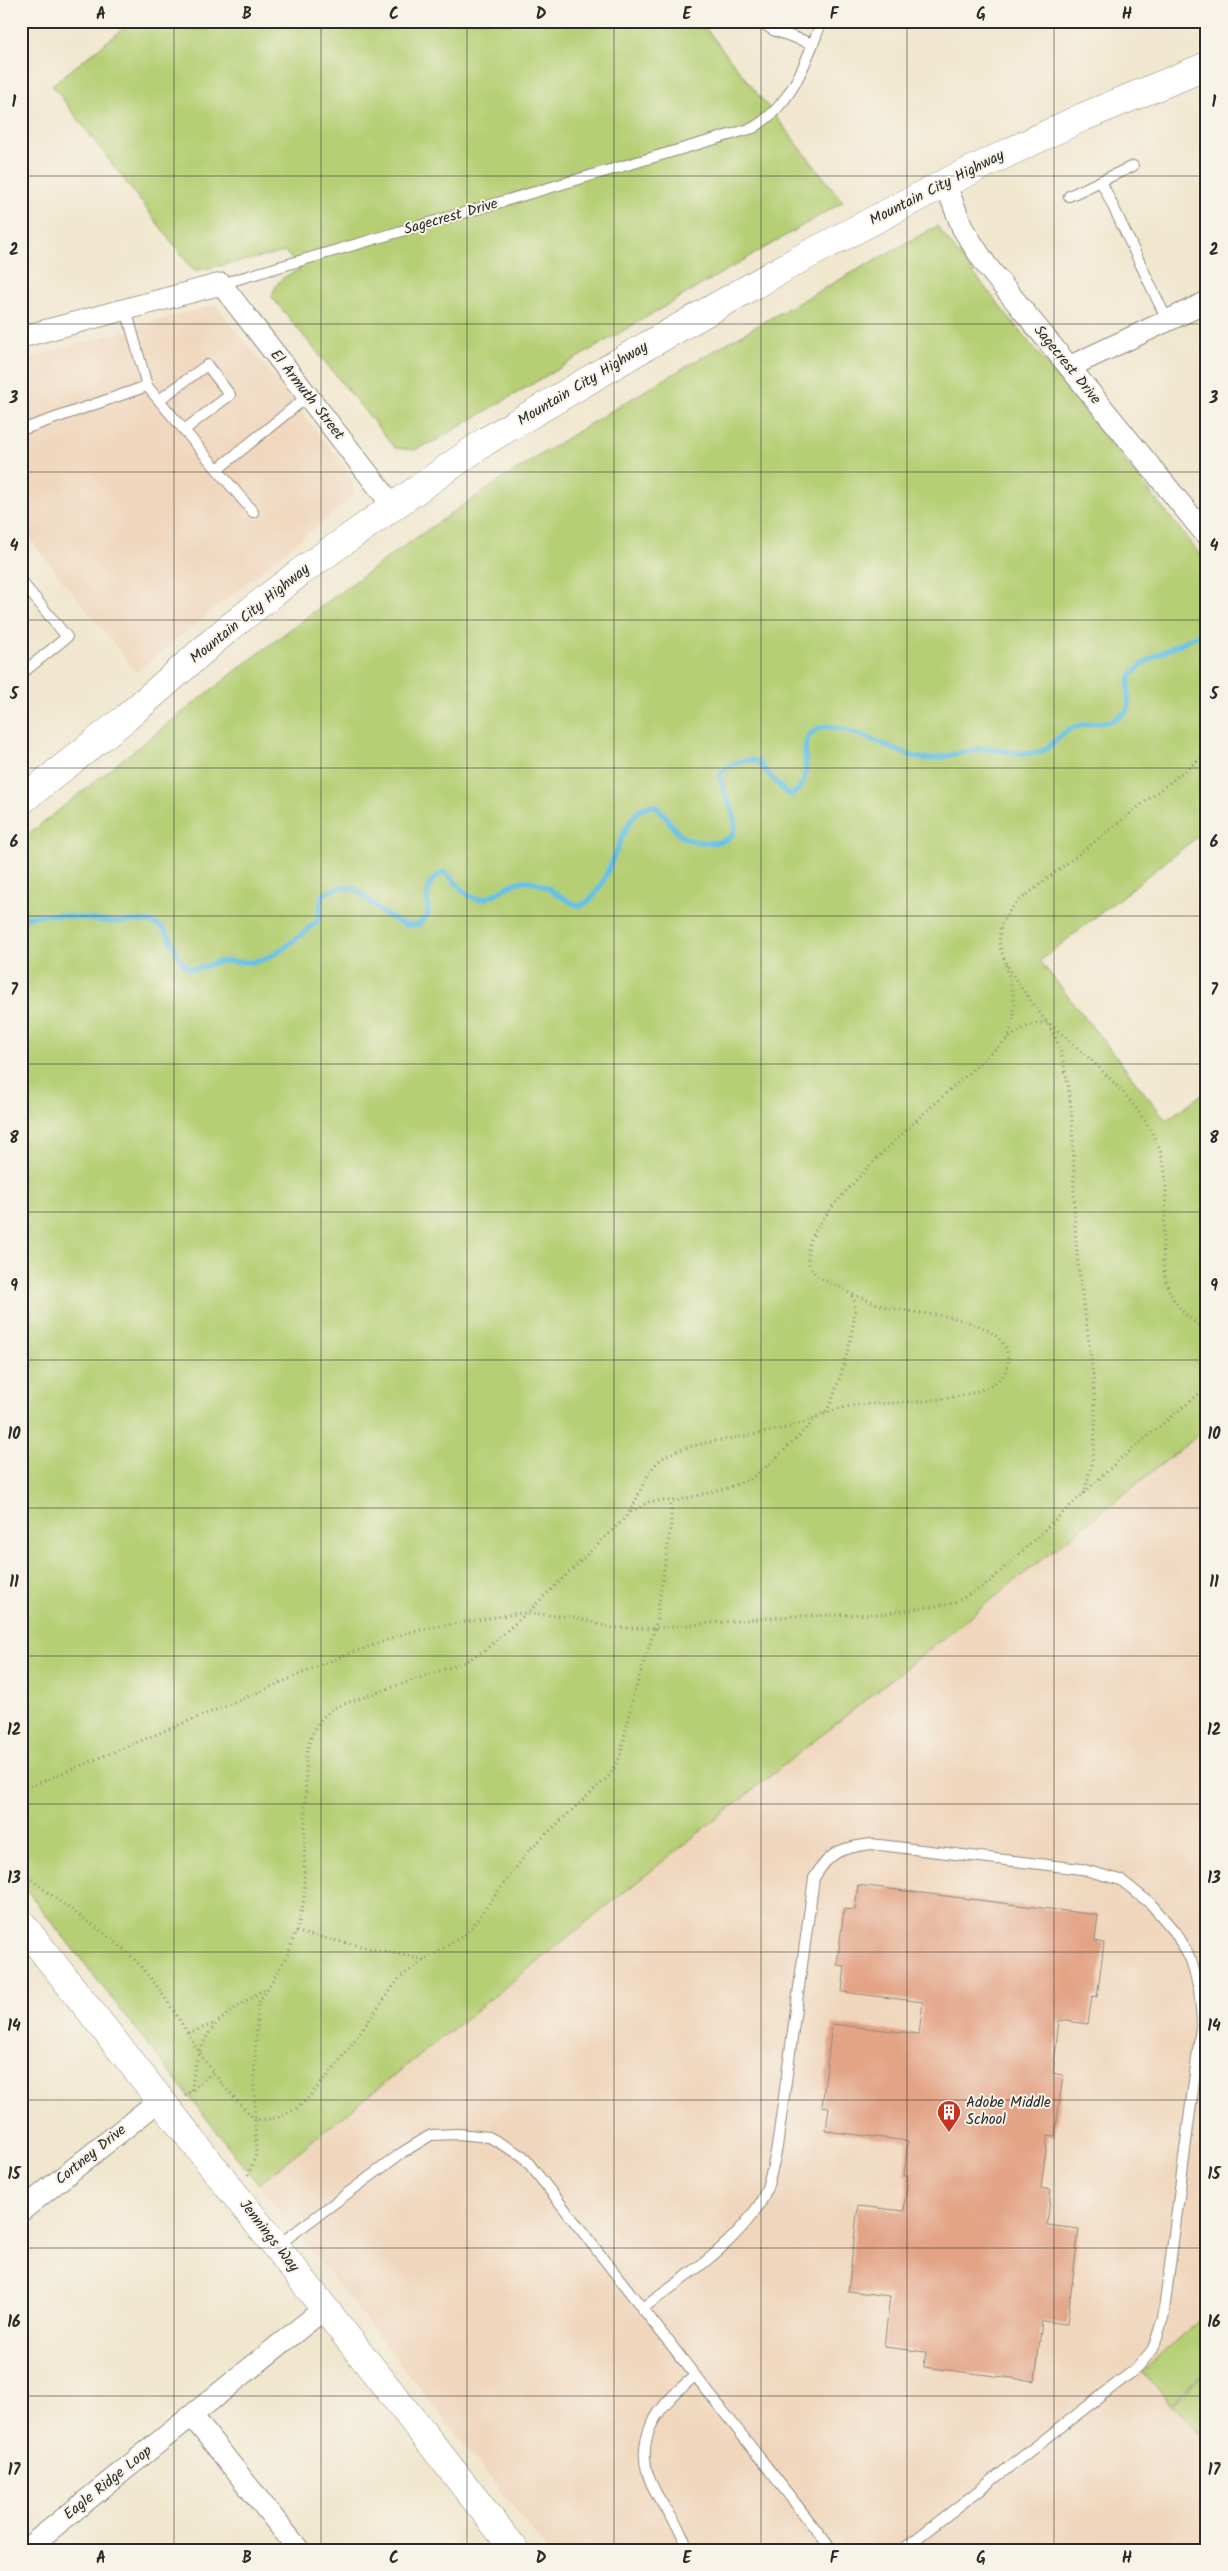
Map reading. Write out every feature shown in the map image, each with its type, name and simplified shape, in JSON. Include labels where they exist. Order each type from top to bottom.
[{"type":"main road","name":"Mountain City Highway","points":[[21,801],[127,717],[246,615],[299,573],[486,441],[636,352],[800,259],[945,183],[1082,117],[1207,66]]},
{"type":"main road","name":"Jennings Way","points":[[21,1923],[515,2550]]},
{"type":"street","name":"Sagecrest Drive","points":[[945,183],[963,229],[986,266],[1207,536]]},
{"type":"street","name":"Sagecrest Drive","points":[[21,337],[221,284]]},
{"type":"street","name":"El Armuth Street","points":[[221,284],[393,506]]},
{"type":"street","points":[[1069,367],[1207,302]]},
{"type":"street","name":"Cortney Drive","points":[[21,2211],[165,2104]]},
{"type":"street","name":"Eagle Ridge Loop","points":[[25,2550],[325,2308]]},
{"type":"street","points":[[192,2416],[299,2550]]},
{"type":"lane","points":[[759,21],[773,30],[813,44]]},
{"type":"lane","name":"Sagecrest Drive","points":[[221,284],[753,128],[771,117],[796,83],[822,21]]},
{"type":"lane","points":[[1069,196],[1133,166]]},
{"type":"lane","points":[[1101,181],[1167,320]]},
{"type":"lane","points":[[126,309],[148,386],[254,512]]},
{"type":"lane","points":[[159,400],[208,365],[230,395],[184,430]]},
{"type":"lane","points":[[21,430],[148,386]]},
{"type":"lane","points":[[218,469],[308,396]]},
{"type":"lane","points":[[21,581],[67,637],[21,674]]},
{"type":"lane","points":[[642,2309],[715,2253],[760,2204],[771,2174],[777,2147],[814,1878],[824,1860],[846,1847],[871,1844],[1081,1869],[1122,1880],[1151,1904],[1175,1932],[1191,1960],[1199,1989],[1202,2020],[1163,2318],[1153,2349],[1137,2368],[902,2550]]},
{"type":"lane","points":[[277,2246],[403,2152],[431,2136],[458,2134],[489,2137],[522,2156],[832,2550]]},
{"type":"lane","points":[[687,2550],[682,2534],[656,2493],[646,2470],[646,2439],[659,2409],[675,2392],[696,2376]]},
{"type":"path","points":[[1007,1039],[1013,1025],[1015,1004],[999,946],[999,931],[1011,908],[1207,753]]},
{"type":"path","points":[[1004,960],[1049,1023],[1082,1051],[1119,1090],[1154,1138],[1160,1152],[1165,1187],[1162,1255],[1165,1282],[1173,1300],[1186,1318],[1207,1330]]},
{"type":"path","points":[[237,2195],[256,2155],[256,2013],[260,1996],[279,1970],[296,1932],[304,1899],[306,1757],[316,1724],[322,1717],[338,1706],[466,1662],[485,1650],[527,1613],[631,1512],[650,1501],[670,1502],[728,1488],[750,1479],[770,1464],[830,1405],[856,1312],[853,1298],[822,1279],[811,1267],[808,1251],[814,1234],[828,1214],[868,1168],[1007,1039],[1032,1024],[1049,1023]]},
{"type":"path","points":[[1049,1023],[1064,1062],[1070,1099],[1076,1242],[1092,1375],[1094,1446],[1084,1494]]},
{"type":"path","points":[[631,1512],[653,1467],[667,1455],[686,1447],[799,1424],[855,1405],[926,1400],[972,1393],[998,1382],[1007,1370],[1008,1353],[1005,1345],[986,1329],[961,1319],[886,1307],[842,1290]]},
{"type":"path","points":[[21,1790],[368,1646],[434,1627],[498,1615],[527,1613],[573,1617],[613,1628],[655,1628],[793,1616],[880,1614],[954,1603],[987,1584],[1124,1456],[1207,1387]]},
{"type":"path","points":[[255,2120],[277,2118],[296,2109],[306,2100],[333,2070],[401,1976],[468,1932],[530,1849],[610,1775],[620,1757],[633,1696],[655,1628],[671,1525],[670,1502]]},
{"type":"path","points":[[21,1869],[53,1896],[116,1942],[134,1959],[158,1988],[213,2072],[255,2120]]},
{"type":"path","points":[[296,1932],[425,1960]]},
{"type":"path","points":[[188,2033],[217,2023],[267,1987]]},
{"type":"path","points":[[192,2090],[193,2075],[200,2051],[217,2023]]},
{"type":"path","points":[[165,2104],[192,2090],[213,2072]]},
{"type":"shaded area","points":[[215,304],[352,476],[354,496],[136,672],[21,528],[21,361]]},
{"type":"shaded area","points":[[1207,1428],[1207,2550],[547,2550],[258,2184]]},
{"type":"green space","points":[[133,21],[700,21],[843,202],[435,441],[414,450],[395,448],[272,297],[276,286],[282,279],[300,270],[286,252],[194,271],[52,85]]},
{"type":"green space","points":[[937,226],[1207,563],[1207,829],[1040,961],[1166,1120],[1207,1091],[1207,1428],[258,2184],[21,1883],[21,840],[273,643],[401,548],[467,503],[583,428],[683,368]]},
{"type":"green space","points":[[1197,2321],[1207,2331],[1207,2370],[1171,2403],[1142,2372]]},
{"type":"green space","points":[[1207,2372],[1207,2430],[1201,2435],[1172,2404]]},
{"type":"building","name":"Adobe Middle School","points":[[858,1885],[1098,1915],[1095,1941],[1104,1943],[1097,1997],[1092,1996],[1088,2024],[1059,2020],[1053,2073],[1063,2075],[1055,2136],[1048,2135],[1041,2188],[1051,2190],[1047,2225],[1079,2229],[1067,2324],[1042,2321],[1035,2381],[924,2367],[926,2352],[884,2347],[890,2296],[848,2291],[858,2206],[904,2211],[908,2176],[904,2176],[908,2141],[826,2131],[829,2107],[822,2106],[832,2024],[919,2034],[923,2002],[842,1992],[845,1966],[837,1965],[844,1909],[855,1910]]},
{"type":"waterway","points":[[21,919],[33,916],[55,915],[112,922],[150,922],[166,931],[183,964],[188,968],[195,969],[226,961],[252,962],[261,960],[279,951],[319,920],[321,900],[324,894],[341,887],[356,889],[385,915],[405,925],[418,925],[428,915],[427,896],[429,886],[443,872],[465,893],[474,898],[487,898],[511,885],[524,881],[546,887],[579,906],[591,899],[601,886],[624,832],[633,817],[643,808],[655,806],[680,835],[694,841],[713,843],[729,838],[733,833],[735,825],[720,774],[738,762],[748,760],[758,762],[784,791],[791,795],[800,787],[804,778],[807,740],[812,733],[822,727],[841,729],[906,754],[923,758],[941,757],[986,749],[1023,754],[1041,752],[1072,728],[1080,725],[1107,722],[1121,716],[1128,710],[1128,688],[1131,676],[1137,669],[1155,656],[1207,630]]},
{"type":"place","name":"Adobe Middle School","points":[[949,2133]]}]
